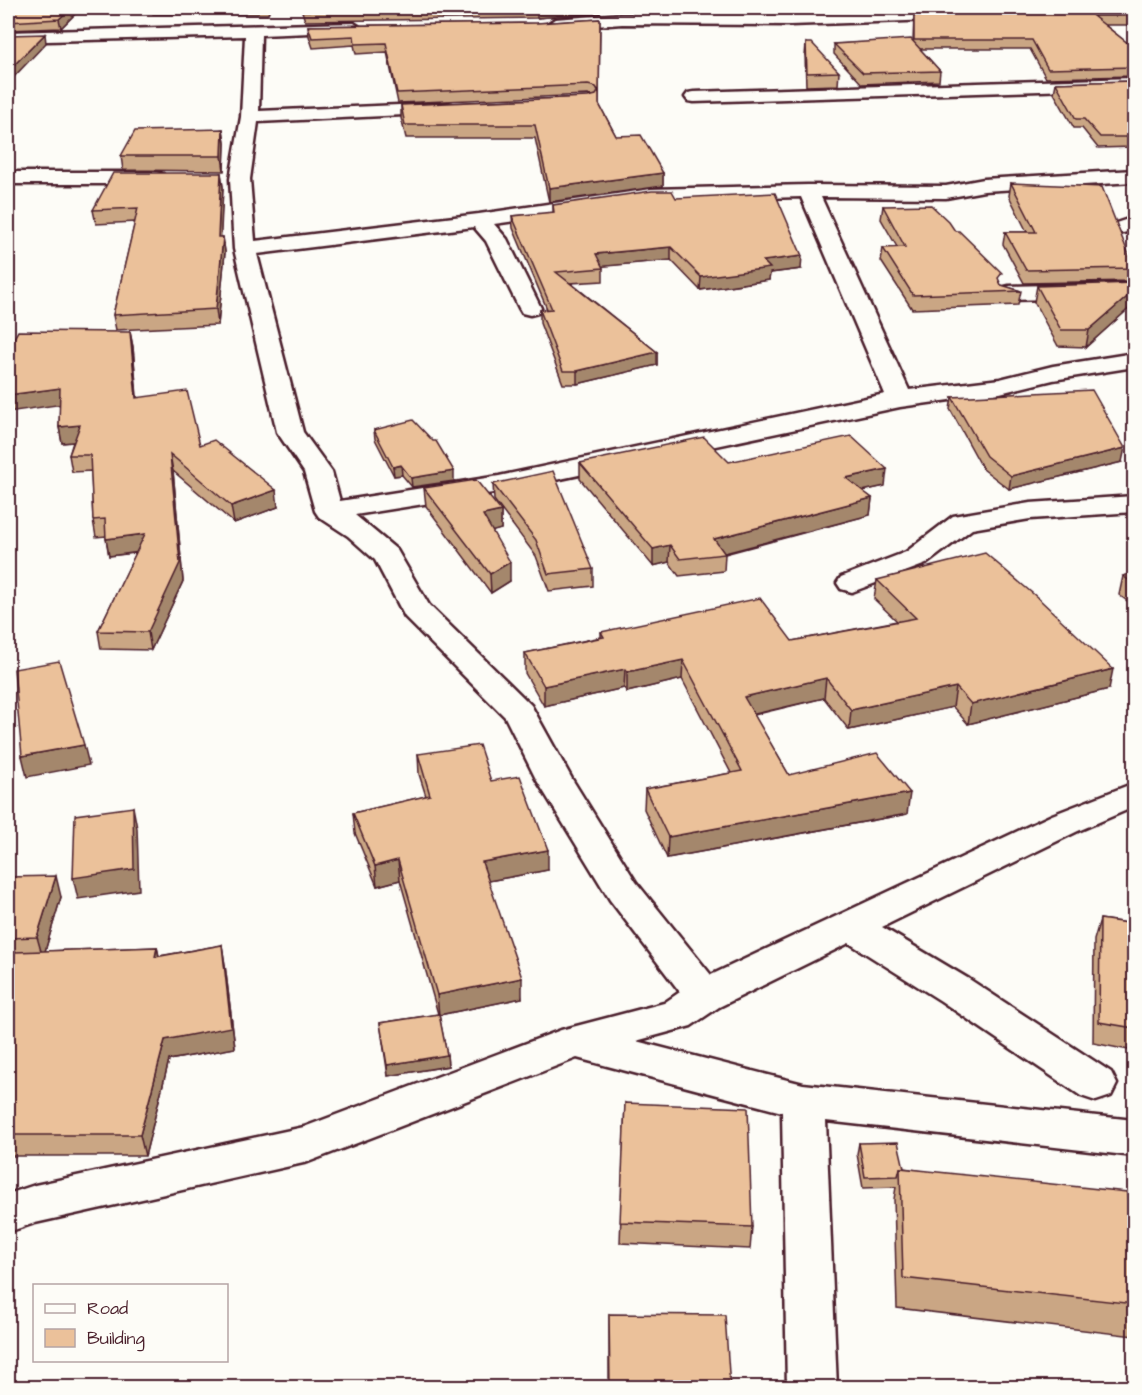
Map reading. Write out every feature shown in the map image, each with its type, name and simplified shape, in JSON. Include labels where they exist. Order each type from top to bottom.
[{"type":"street","points":[[1033,12],[1134,11]]},
{"type":"street","points":[[537,25],[624,13],[790,20],[835,13],[979,16]]},
{"type":"street","points":[[790,20],[805,37]]},
{"type":"street","points":[[64,36],[78,21]]},
{"type":"street","points":[[8,37],[371,27]]},
{"type":"street","points":[[253,29],[250,117],[240,180],[245,249],[290,432],[318,472],[329,511],[358,530],[387,556],[416,609],[519,712],[554,779],[623,891],[705,996]]},
{"type":"street","points":[[694,97],[850,86],[1134,83]]},
{"type":"street","points":[[250,117],[460,108]]},
{"type":"street","points":[[245,249],[479,220],[651,195],[807,191],[946,192],[984,185],[1134,176]]},
{"type":"street","points":[[8,178],[174,178]]},
{"type":"street","points":[[218,179],[240,180]]},
{"type":"street","points":[[807,191],[900,399]]},
{"type":"street","points":[[479,220],[496,239],[530,308]]},
{"type":"street","points":[[1010,293],[1134,290]]},
{"type":"street","points":[[329,511],[499,484],[900,399],[1000,386],[1134,360]]},
{"type":"street","points":[[852,583],[916,558],[963,522],[1030,511],[1134,504]]},
{"type":"street","points":[[8,1213],[35,1204],[308,1144],[576,1041],[676,1016],[705,996],[1065,824],[1134,794]]},
{"type":"street","points":[[852,927],[955,990],[1096,1084]]},
{"type":"street","points":[[576,1041],[803,1101],[1134,1138]]},
{"type":"street","points":[[803,1101],[812,1388]]},
{"type":"building","points":[[8,8],[71,8],[59,19],[8,22]]},
{"type":"building","points":[[303,8],[546,8],[304,11]]},
{"type":"building","points":[[1128,9],[1134,16],[1093,16],[1134,48],[1134,67],[1048,69],[1032,40],[914,40],[914,15]]},
{"type":"building","points":[[600,19],[599,92],[596,87],[588,85],[397,93],[386,43],[355,44],[354,36],[312,38],[308,26],[537,23]]},
{"type":"building","points":[[45,34],[8,71],[8,35]]},
{"type":"building","points":[[911,39],[940,71],[863,73],[834,44]]},
{"type":"building","points":[[806,43],[812,43],[839,72],[807,73]]},
{"type":"building","points":[[1134,81],[1134,137],[1100,137],[1084,119],[1076,119],[1056,83]]},
{"type":"building","points":[[599,90],[599,104],[616,136],[641,135],[663,173],[549,188],[535,125],[405,125],[401,105],[588,97],[596,95]]},
{"type":"building","points":[[223,129],[222,156],[121,156],[135,131]]},
{"type":"building","points":[[113,173],[221,173],[218,237],[223,237],[216,309],[113,315],[138,208],[93,210]]},
{"type":"building","points":[[1011,183],[1102,187],[1134,268],[1026,270],[1005,232],[1036,232]]},
{"type":"building","points":[[652,191],[672,191],[676,198],[775,193],[802,256],[763,261],[770,268],[701,277],[671,247],[596,254],[603,268],[556,272],[657,352],[577,371],[563,371],[540,310],[552,309],[512,216],[554,212],[553,205]]},
{"type":"building","points":[[931,205],[955,231],[959,231],[1002,273],[998,278],[1001,285],[1021,291],[913,295],[883,248],[905,247],[883,206]]},
{"type":"building","points":[[1134,283],[1134,291],[1089,330],[1061,330],[1037,286]]},
{"type":"building","points":[[18,331],[130,332],[136,398],[187,391],[200,445],[214,440],[276,490],[231,506],[170,454],[180,563],[148,632],[98,631],[145,534],[106,539],[105,519],[93,520],[90,455],[69,455],[80,425],[59,427],[60,388],[8,395],[8,348]]},
{"type":"building","points":[[1092,390],[1125,448],[1011,476],[986,456],[952,397]]},
{"type":"building","points":[[413,420],[433,441],[436,441],[454,471],[411,478],[401,465],[393,467],[374,430]]},
{"type":"building","points":[[851,436],[887,469],[846,478],[872,498],[714,539],[725,554],[680,559],[670,545],[653,549],[580,463],[704,437],[729,462]]},
{"type":"building","points":[[553,471],[593,569],[548,574],[536,540],[493,484]]},
{"type":"building","points":[[476,480],[501,511],[483,515],[510,562],[490,574],[424,488]]},
{"type":"building","points":[[985,553],[1038,598],[1113,669],[971,704],[956,687],[851,710],[826,678],[744,697],[789,775],[877,753],[910,793],[668,837],[645,789],[742,771],[683,660],[627,672],[625,669],[544,686],[525,653],[604,637],[601,632],[760,598],[792,641],[916,618],[877,580]]},
{"type":"building","points":[[1134,572],[1134,584],[1123,576]]},
{"type":"building","points":[[59,661],[84,745],[22,756],[14,669]]},
{"type":"building","points":[[479,745],[491,781],[520,776],[548,850],[482,862],[522,978],[437,995],[398,860],[375,866],[353,813],[430,795],[418,754]]},
{"type":"building","points":[[133,807],[134,869],[73,878],[75,815]]},
{"type":"building","points":[[56,876],[37,937],[8,938],[8,877]]},
{"type":"building","points":[[1100,919],[1134,924],[1134,1028],[1099,1022]]},
{"type":"building","points":[[222,945],[231,1027],[165,1040],[140,1135],[8,1135],[8,981],[15,952],[157,947],[155,957]]},
{"type":"building","points":[[439,1014],[447,1055],[387,1065],[380,1023]]},
{"type":"building","points":[[625,1103],[748,1108],[752,1227],[620,1222]]},
{"type":"building","points":[[898,1142],[904,1168],[900,1168],[898,1176],[865,1177],[859,1143]]},
{"type":"building","points":[[900,1168],[1127,1192],[1128,1203],[1134,1204],[1134,1304],[903,1278]]},
{"type":"building","points":[[609,1314],[725,1315],[730,1388],[610,1388]]}]
